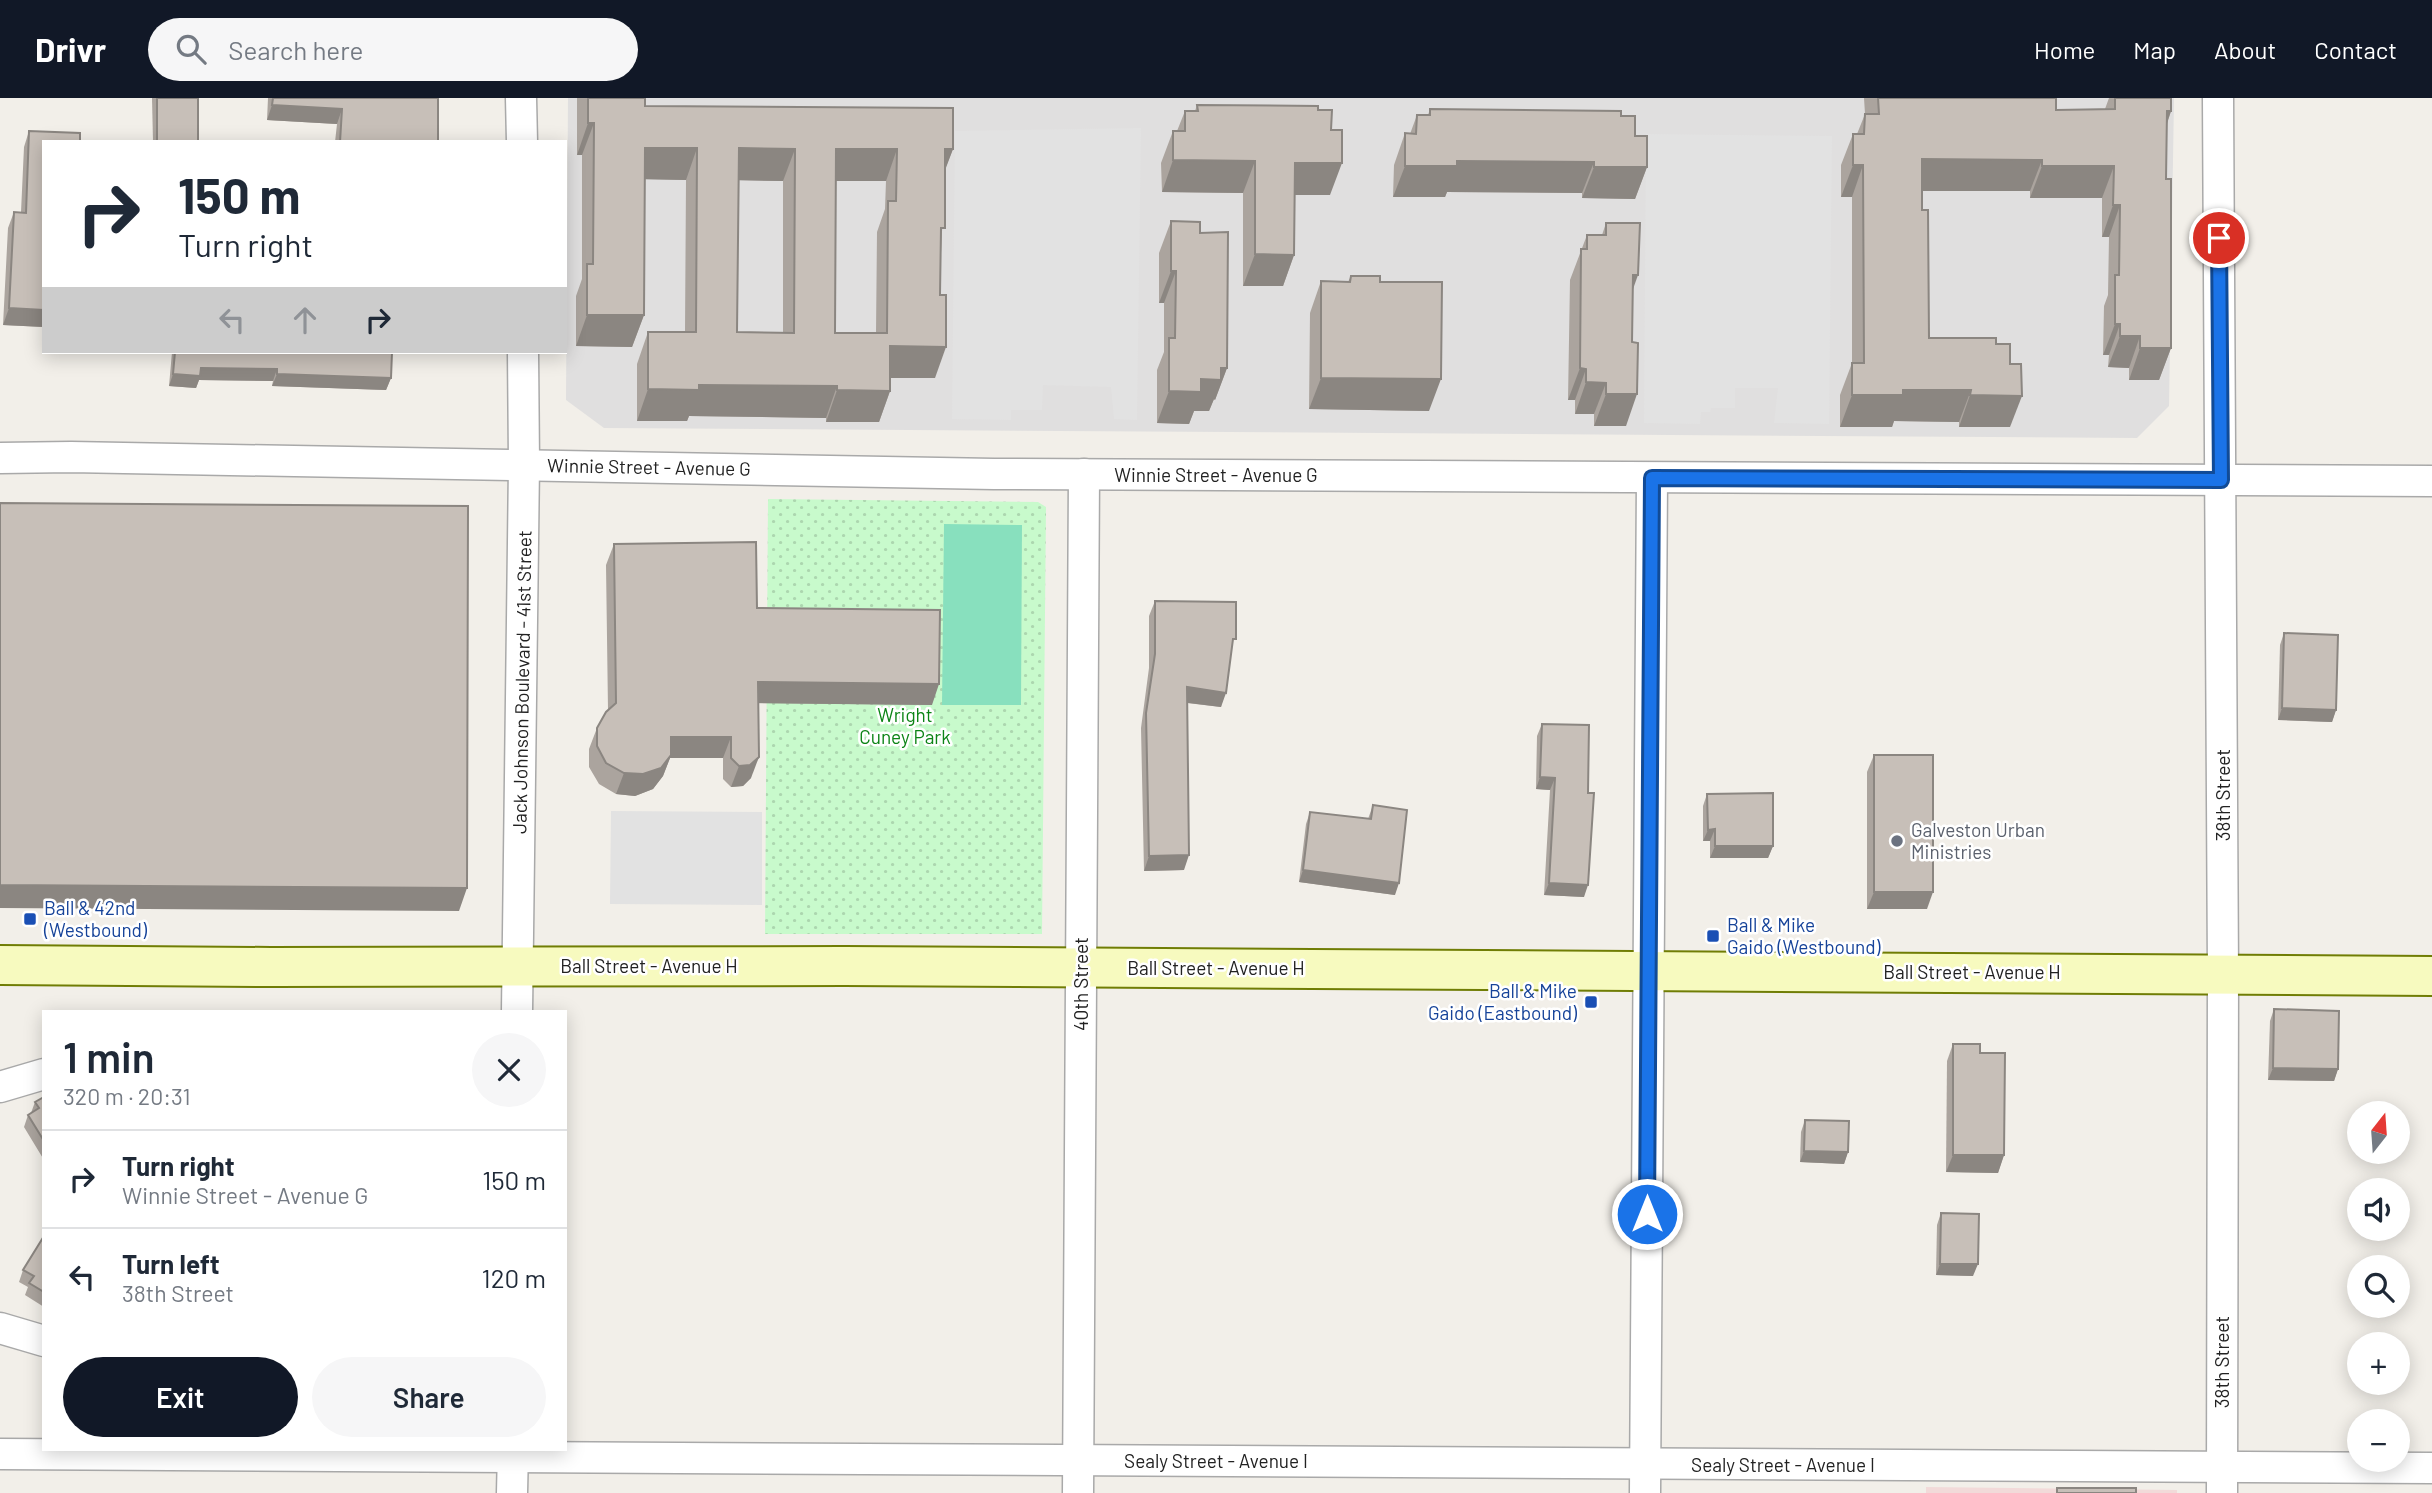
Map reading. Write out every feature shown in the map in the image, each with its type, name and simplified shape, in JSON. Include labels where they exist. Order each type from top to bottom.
[{"type":"street","points":[[521,98],[522,140]]},
{"type":"street","name":"38th Street","points":[[2218,98],[2223,974],[2222,1480]]},
{"type":"street","name":"Jack Johnson Boulevard - 41st Street","points":[[517,1010],[523,354]]},
{"type":"street","name":"Winnie Street - Avenue G","points":[[0,458],[85,457],[1084,474],[2432,481]]},
{"type":"street","name":"40th Street","points":[[1078,1493],[1084,474]]},
{"type":"street","points":[[1645,1478],[1652,478]]},
{"type":"street","name":"Ball Street - Avenue H","points":[[0,965],[1081,967],[2432,976]]},
{"type":"street","points":[[0,1087],[42,1075]]},
{"type":"street","points":[[0,1328],[42,1340]]},
{"type":"street","points":[[512,1493],[513,1453]]},
{"type":"street","name":"Sealy Street - Avenue I","points":[[0,1454],[513,1453],[1079,1461],[1645,1478],[2222,1480],[2432,1468]]},
{"type":"shaded area","points":[[568,98],[2174,98],[2169,406],[2137,438],[604,428],[566,400]]},
{"type":"shaded area","points":[[1141,128],[1137,420],[1114,419],[1111,387],[1043,385],[1042,410],[1011,410],[1011,420],[952,419],[955,131]]},
{"type":"shaded area","points":[[1646,134],[1832,136],[1829,424],[1774,423],[1778,388],[1735,388],[1735,408],[1711,408],[1710,412],[1701,412],[1700,424],[1644,423]]},
{"type":"shaded area","points":[[611,811],[762,812],[762,905],[610,904]]},
{"type":"shaded area","points":[[1926,1487],[2177,1490],[2177,1493],[1926,1493]]},
{"type":"green space","name":"Wright Cuney Park","points":[[768,499],[1038,502],[1046,507],[1042,934],[765,934]]},
{"type":"green space","points":[[944,524],[1022,525],[1021,705],[942,705]]},
{"type":"building","points":[[157,98],[198,98],[198,140],[157,140]]},
{"type":"building","points":[[273,98],[438,98],[438,140],[340,140],[342,109],[272,105]]},
{"type":"building","points":[[588,98],[645,98],[645,106],[953,108],[953,149],[945,149],[945,228],[941,228],[940,295],[946,295],[946,347],[890,346],[890,391],[837,390],[837,386],[699,385],[699,390],[648,389],[648,332],[696,332],[697,148],[645,148],[644,315],[587,315],[587,264],[593,264],[594,123],[588,123]],"holes":[[[739,148],[795,149],[794,333],[737,332]],[[836,149],[897,149],[896,201],[888,201],[887,333],[835,333]]]},
{"type":"building","points":[[1878,98],[2056,98],[2056,110],[2115,109],[2115,98],[2171,98],[2171,111],[2167,111],[2166,179],[2171,179],[2171,348],[2140,348],[2140,336],[2120,336],[2120,324],[2115,324],[2120,205],[2113,205],[2114,166],[2042,166],[2042,160],[1922,159],[1922,210],[1928,210],[1929,338],[1996,338],[1996,344],[2010,344],[2010,364],[2021,364],[2022,396],[1970,395],[1971,390],[1903,390],[1903,395],[1852,395],[1852,363],[1864,363],[1863,165],[1853,165],[1853,134],[1864,134],[1865,114],[1879,114]]},
{"type":"building","points":[[1197,105],[1318,106],[1318,110],[1332,110],[1331,130],[1342,130],[1342,163],[1295,163],[1294,255],[1255,254],[1255,161],[1173,160],[1173,131],[1185,131],[1185,111],[1198,111]]},
{"type":"building","points":[[1430,109],[1621,111],[1621,116],[1635,116],[1635,136],[1647,136],[1647,167],[1594,167],[1594,162],[1457,161],[1457,166],[1405,166],[1405,133],[1416,134],[1417,115],[1430,115]]},
{"type":"building","points":[[29,131],[80,133],[80,140],[42,140],[42,310],[9,308],[14,212],[26,213]]},
{"type":"building","points":[[1171,221],[1200,222],[1200,233],[1228,232],[1227,368],[1221,368],[1221,380],[1201,379],[1201,392],[1169,391],[1169,338],[1175,338],[1176,271],[1171,271]]},
{"type":"building","points":[[1606,223],[1640,223],[1638,275],[1633,275],[1632,342],[1638,343],[1637,394],[1606,394],[1606,383],[1586,382],[1586,369],[1580,368],[1581,249],[1587,249],[1587,235],[1606,235]]},
{"type":"building","points":[[1351,276],[1380,276],[1380,282],[1442,282],[1441,379],[1321,378],[1321,281],[1350,282]]},
{"type":"building","points":[[175,354],[392,354],[391,378],[277,374],[277,369],[201,368],[200,376],[173,374]]},
{"type":"building","points":[[0,503],[468,506],[467,888],[0,885]]},
{"type":"building","points":[[756,542],[757,608],[940,610],[939,684],[758,682],[759,757],[750,765],[739,766],[731,758],[731,737],[671,737],[671,755],[661,768],[643,774],[624,773],[606,763],[597,746],[597,728],[606,712],[616,703],[614,544]]},
{"type":"building","points":[[1155,601],[1236,602],[1236,639],[1233,639],[1226,693],[1187,687],[1189,855],[1149,856],[1146,713],[1155,654]]},
{"type":"building","points":[[2284,633],[2338,635],[2336,710],[2282,708]]},
{"type":"building","points":[[1542,724],[1589,725],[1588,793],[1594,793],[1588,885],[1549,883],[1555,778],[1540,777]]},
{"type":"building","name":"Galveston Urban Ministries","points":[[1874,755],[1933,755],[1933,892],[1874,892]]},
{"type":"building","points":[[1773,793],[1773,846],[1715,846],[1715,829],[1708,830],[1707,794]]},
{"type":"building","points":[[1373,805],[1407,810],[1399,883],[1303,870],[1310,812],[1371,819]]},
{"type":"building","points":[[2274,1009],[2339,1011],[2338,1069],[2273,1068]]},
{"type":"building","points":[[1953,1044],[1980,1044],[1980,1053],[2005,1053],[2004,1155],[1953,1155]]},
{"type":"building","points":[[42,1098],[42,1138],[28,1115],[39,1108],[35,1102]]},
{"type":"building","points":[[1805,1120],[1849,1121],[1848,1152],[1804,1151]]},
{"type":"building","points":[[1941,1213],[1979,1214],[1978,1264],[1940,1264]]},
{"type":"building","points":[[42,1239],[42,1291],[29,1283],[34,1276],[23,1270]]},
{"type":"building","points":[[2057,1488],[2136,1488],[2136,1493],[2057,1493]]},
{"type":"place","name":"Galveston Urban Ministries","points":[[1897,841]]},
{"type":"place","name":"Ball & 42nd (Westbound)","points":[[30,919]]},
{"type":"place","name":"Ball & Mike Gaido (Westbound)","points":[[1713,936]]},
{"type":"place","name":"Ball & Mike Gaido (Eastbound)","points":[[1591,1002]]},
{"type":"route","points":[[1647,1214],[1652,478],[2221,480],[2219,238]]}]
